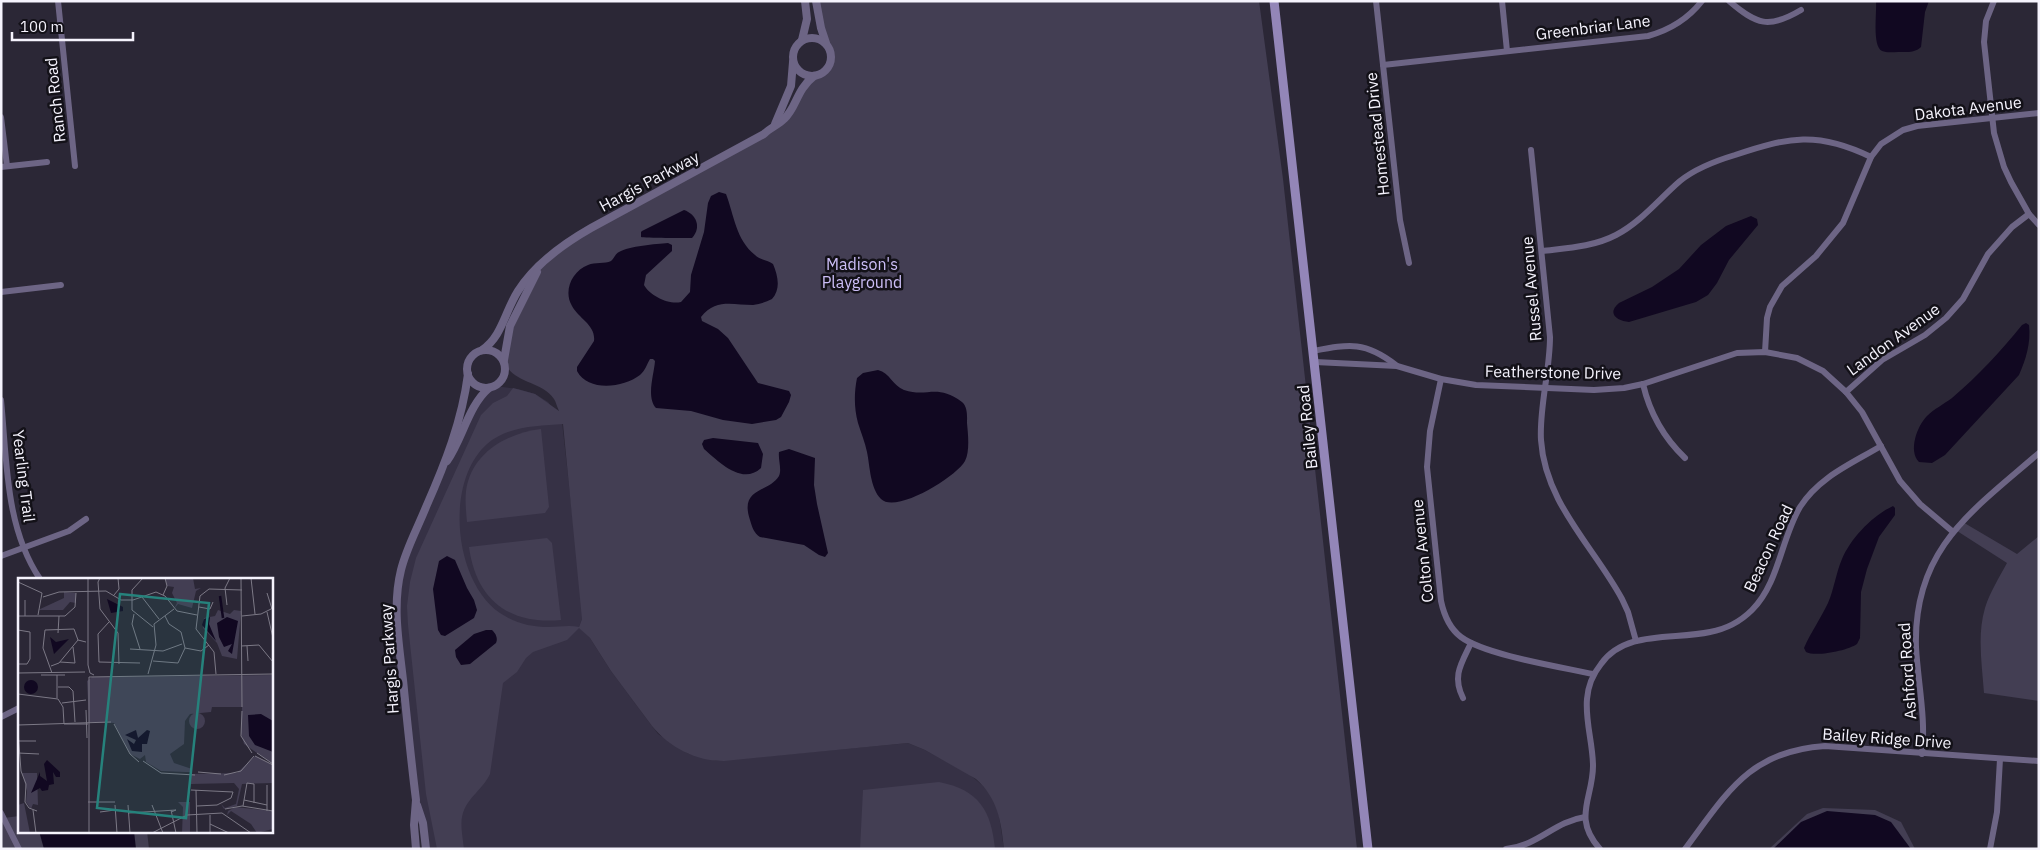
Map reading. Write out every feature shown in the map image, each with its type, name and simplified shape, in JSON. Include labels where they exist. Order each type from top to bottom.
[{"type":"main road","name":"Bailey Road","points":[[1274,1],[1368,849]]},
{"type":"street","name":"Ranch Road","points":[[58,1],[75,166]]},
{"type":"street","points":[[805,1],[807,20],[802,40],[794,49],[793,62],[803,74],[814,76],[823,72],[830,64],[831,54],[821,28],[816,1]]},
{"type":"street","name":"Homestead Drive","points":[[1376,1],[1400,220],[1409,263]]},
{"type":"street","points":[[1502,1],[1507,52]]},
{"type":"street","name":"Greenbriar Lane","points":[[1383,65],[1648,36],[1672,27],[1686,18],[1702,1]]},
{"type":"street","points":[[1729,1],[1753,19],[1763,22],[1784,20],[1801,10]]},
{"type":"street","points":[[1994,1],[1984,32],[1992,117],[1998,149],[2004,167],[2029,214],[2039,225]]},
{"type":"street","points":[[802,40],[813,37],[824,41],[828,45]]},
{"type":"street","name":"Hargis Parkway","points":[[775,124],[791,86],[793,62]]},
{"type":"street","name":"Hargis Parkway","points":[[504,360],[510,326],[539,268],[546,258],[568,241],[756,139],[783,120],[792,108],[802,87],[814,76]]},
{"type":"street","name":"Dakota Avenue","points":[[1765,352],[1767,318],[1775,296],[1791,276],[1816,256],[1843,223],[1870,156],[1881,144],[1903,130],[1917,126],[2039,113]]},
{"type":"street","points":[[1,117],[4,167],[47,162]]},
{"type":"street","points":[[1542,251],[1584,247],[1615,236],[1639,220],[1691,173],[1716,161],[1771,143],[1799,139],[1827,141],[1840,143],[1870,156]]},
{"type":"street","name":"Russel Avenue","points":[[1531,150],[1550,337],[1541,438],[1548,478],[1560,504],[1622,599],[1628,612],[1636,641]]},
{"type":"street","name":"Landon Avenue","points":[[1846,392],[1882,360],[1925,335],[1946,318],[1963,299],[1988,254],[2012,227],[2029,214]]},
{"type":"street","name":"Hargis Parkway","points":[[482,350],[497,336],[505,316],[525,280],[539,268]]},
{"type":"street","points":[[1,292],[61,285]]},
{"type":"street","name":"Featherstone Drive","points":[[1313,351],[1358,346],[1371,348],[1398,366]]},
{"type":"street","points":[[482,350],[494,352],[504,360],[504,377],[495,386],[489,388],[478,386],[470,379],[468,362],[471,357],[482,350]]},
{"type":"street","name":"Featherstone Drive","points":[[1315,362],[1398,366],[1441,379],[1476,385],[1594,390],[1643,384],[1678,374],[1726,355],[1765,352],[1797,358],[1823,371],[1846,392],[1862,412],[1900,481],[1909,493],[1952,531]]},
{"type":"street","name":"Hargis Parkway","points":[[426,849],[423,824],[416,800],[397,630],[397,599],[401,570],[445,464],[465,399],[468,374]]},
{"type":"street","name":"Colton Avenue","points":[[1441,379],[1430,431],[1427,467],[1441,601],[1447,621],[1453,630],[1471,643],[1493,651],[1593,674]]},
{"type":"street","points":[[1643,384],[1655,420],[1669,442],[1685,458]]},
{"type":"street","name":"Hargis Parkway","points":[[445,464],[456,449],[476,401],[489,388]]},
{"type":"street","name":"Yearling Trail","points":[[1,400],[13,515],[23,548],[39,578]]},
{"type":"street","name":"Beacon Road","points":[[1600,849],[1591,836],[1585,817],[1586,799],[1593,768],[1587,698],[1593,674],[1613,651],[1636,641],[1709,632],[1733,624],[1743,618],[1753,609],[1769,585],[1793,521],[1811,493],[1837,470],[1881,446]]},
{"type":"street","name":"Ashford Road","points":[[1922,754],[1924,722],[1916,650],[1917,613],[1923,587],[1933,562],[1952,531],[2039,453]]},
{"type":"street","points":[[1,556],[69,531],[86,519]]},
{"type":"street","points":[[1463,698],[1459,690],[1457,675],[1471,643]]},
{"type":"street","points":[[1,717],[18,708]]},
{"type":"street","name":"Bailey Ridge Drive","points":[[1685,849],[1732,787],[1747,773],[1776,755],[1808,747],[1825,746],[2039,761]]},
{"type":"street","points":[[1990,849],[1997,812],[2000,759]]},
{"type":"street","name":"Hargis Parkway","points":[[416,800],[414,825],[416,849]]},
{"type":"street","points":[[1,813],[17,847]]},
{"type":"street","points":[[1506,849],[1534,842],[1566,821],[1585,817]]},
{"type":"shaded area","points":[[1876,1],[1929,1],[1925,12],[1921,47],[1907,52],[1886,52],[1879,48],[1876,36]]},
{"type":"shaded area","points":[[719,192],[726,194],[736,227],[749,249],[757,257],[773,264],[778,287],[772,299],[753,305],[719,305],[707,311],[701,317],[702,321],[718,329],[728,338],[758,383],[789,391],[791,395],[789,402],[781,417],[776,420],[752,424],[723,420],[691,411],[656,408],[651,398],[655,361],[653,359],[650,359],[640,375],[625,383],[615,385],[597,385],[582,378],[577,371],[577,367],[594,341],[594,335],[590,326],[575,311],[569,300],[569,288],[577,272],[588,265],[611,261],[618,253],[629,248],[668,243],[672,245],[672,251],[646,275],[644,285],[660,299],[676,303],[681,302],[690,292],[691,275],[704,232],[708,203],[711,196]]},
{"type":"shaded area","points":[[684,210],[692,215],[696,221],[697,230],[692,238],[641,237],[642,231]]},
{"type":"shaded area","points":[[1751,216],[1757,219],[1758,225],[1729,260],[1717,283],[1708,295],[1696,302],[1629,322],[1615,316],[1614,310],[1619,303],[1652,287],[1679,269],[1701,245],[1726,226]]},
{"type":"shaded area","points":[[2026,323],[2029,325],[2029,345],[2019,375],[1945,455],[1932,463],[1919,462],[1914,452],[1914,445],[1917,432],[1923,420],[1971,381],[2022,325]]},
{"type":"shaded area","points":[[878,370],[886,374],[897,386],[904,390],[920,393],[939,392],[953,396],[964,404],[967,412],[968,447],[965,461],[950,476],[938,484],[912,498],[899,502],[889,502],[881,499],[877,494],[871,477],[866,448],[856,412],[857,378],[863,373]]},
{"type":"shaded area","points":[[495,386],[518,389],[535,394],[548,402],[562,422],[583,609],[579,627],[590,638],[611,671],[658,734],[687,753],[716,761],[908,743],[969,774],[992,796],[998,809],[1004,849],[426,849],[416,800],[397,630],[401,570],[476,401]]},
{"type":"shaded area","points":[[713,438],[758,443],[763,454],[761,468],[754,473],[746,474],[738,473],[723,465],[704,449],[702,444],[704,440]]},
{"type":"shaded area","points":[[789,449],[815,458],[814,485],[828,553],[825,557],[804,545],[760,537],[752,525],[748,502],[752,496],[779,476],[779,452]]},
{"type":"shaded area","points":[[1893,506],[1895,508],[1895,515],[1879,537],[1861,592],[1860,638],[1857,644],[1846,649],[1831,652],[1816,654],[1806,652],[1804,648],[1828,603],[1846,551],[1863,528],[1885,510]]},
{"type":"shaded area","points":[[447,556],[455,560],[477,610],[474,618],[445,636],[441,635],[438,630],[433,589],[439,561]]},
{"type":"shaded area","points":[[492,630],[495,633],[496,643],[470,664],[461,665],[456,657],[455,650],[474,634]]},
{"type":"shaded area","points":[[1827,811],[1875,815],[1891,822],[1911,849],[1773,849],[1801,822]]},
{"type":"shaded area","points":[[39,832],[134,832],[136,849],[44,849]]},
{"type":"green space","name":"Madison's Playground","points":[[816,1],[1259,1],[1283,179],[1357,849],[1004,849],[994,803],[976,779],[925,750],[908,743],[724,761],[703,759],[684,752],[667,741],[652,726],[611,671],[590,638],[579,628],[567,640],[533,652],[526,658],[517,672],[503,683],[490,774],[470,800],[463,813],[461,825],[464,849],[437,849],[426,794],[408,625],[407,606],[410,582],[416,558],[481,415],[493,403],[507,396],[513,388],[535,394],[559,411],[554,399],[548,393],[542,388],[519,378],[508,368],[504,360],[510,326],[546,258],[783,120],[814,76],[823,72],[830,64],[831,54],[824,36]],"holes":[[[563,424],[582,619],[579,627],[531,626],[510,619],[488,602],[474,583],[465,560],[460,534],[460,508],[464,483],[473,461],[487,444],[513,430]]]},
{"type":"green space","points":[[541,429],[549,507],[545,513],[467,522],[466,491],[469,478],[475,466],[493,447],[504,440],[528,431]]},
{"type":"green space","points":[[1961,521],[2017,554],[2039,536],[2039,701],[1984,693],[1981,629],[1989,596],[2007,563],[1954,529]]},
{"type":"green space","points":[[547,538],[552,543],[561,620],[525,618],[510,613],[487,594],[479,581],[469,547]]},
{"type":"green space","points":[[939,782],[964,790],[980,804],[990,823],[995,849],[860,849],[863,790]]},
{"type":"green space","points":[[1823,808],[1875,810],[1901,822],[1915,849],[1769,849],[1807,814]]},
{"type":"green space","points":[[1,813],[4,818],[18,816],[18,832],[147,832],[149,849],[1,849]]}]
